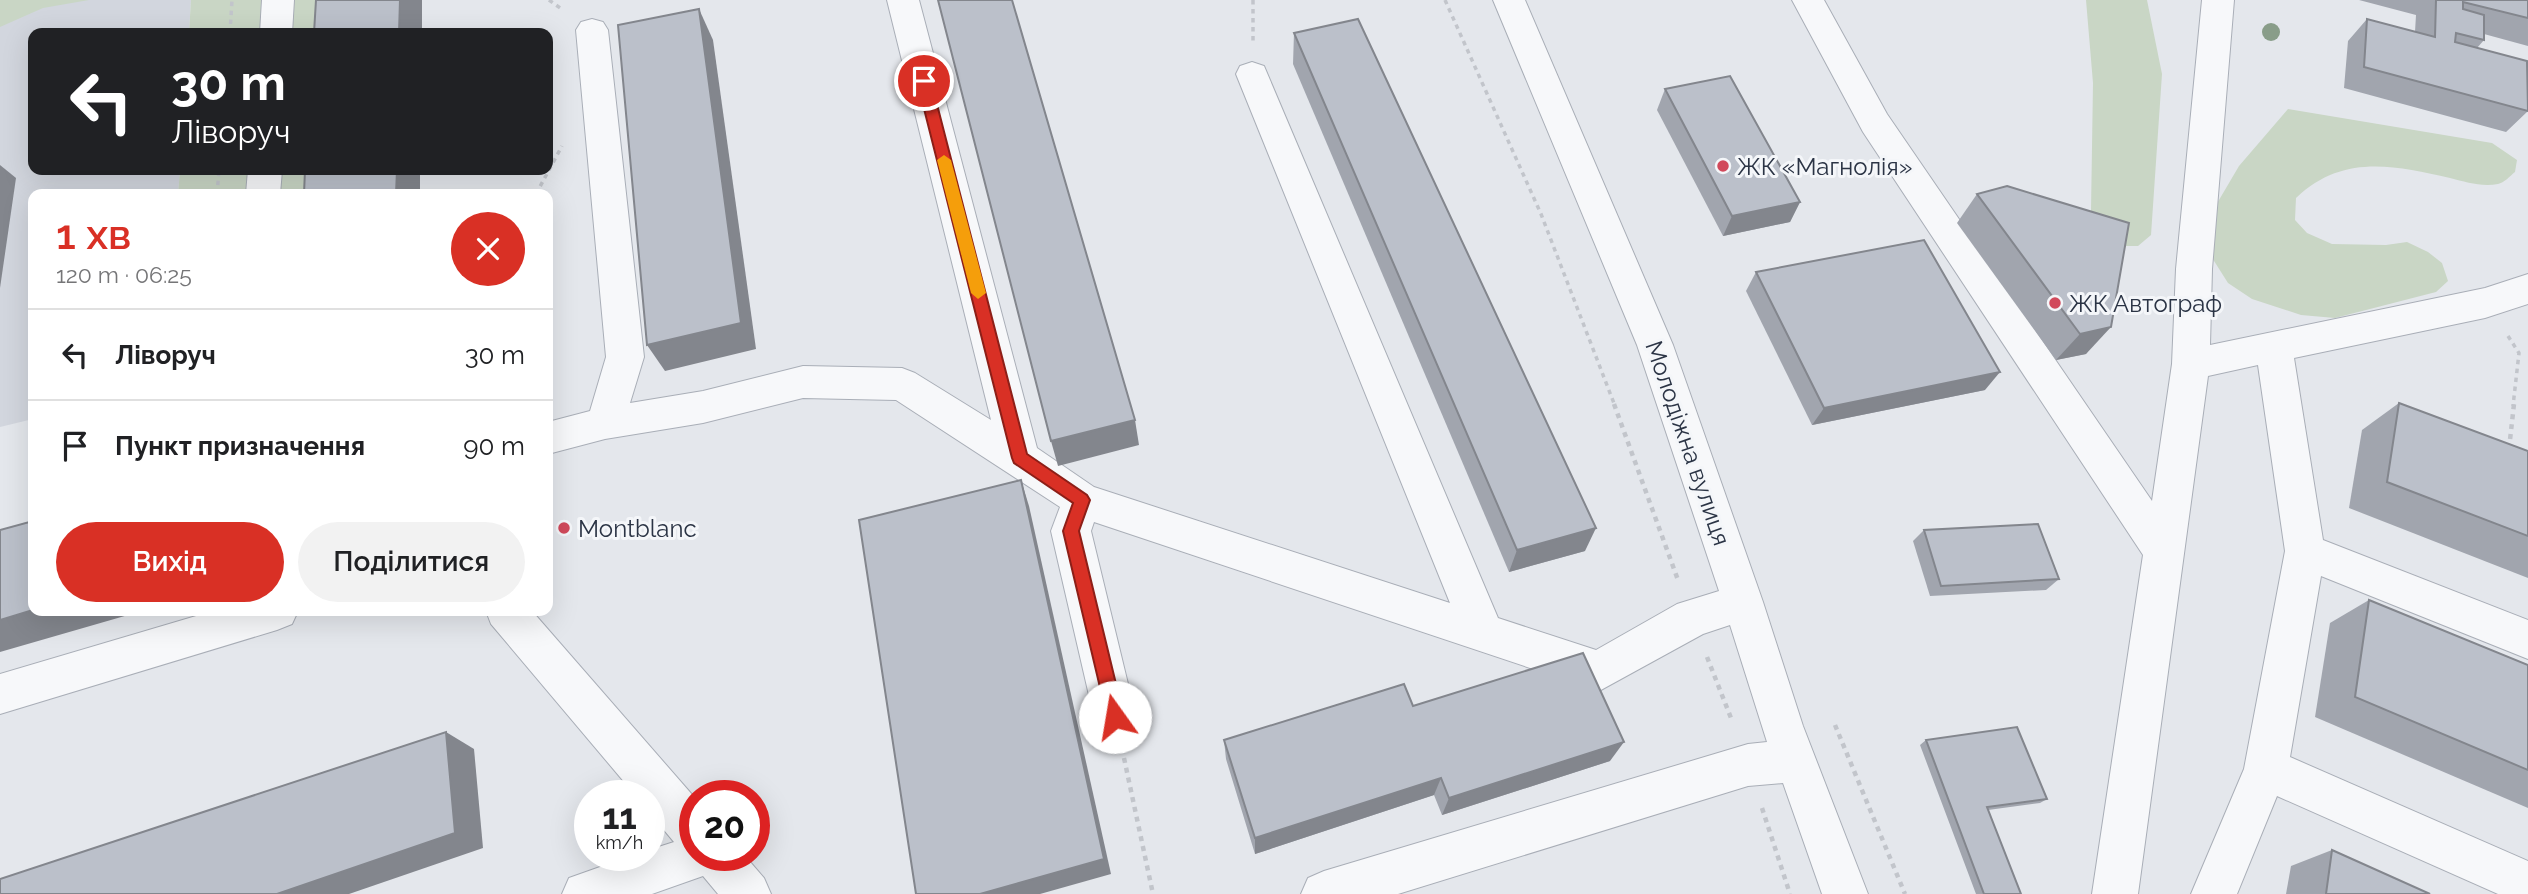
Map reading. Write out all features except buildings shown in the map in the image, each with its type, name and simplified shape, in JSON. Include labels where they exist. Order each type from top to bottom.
[{"type":"street","points":[[275,28],[278,0]]},
{"type":"street","points":[[903,0],[1020,458]]},
{"type":"street","name":"Молодіжна вулиця","points":[[1509,0],[1655,345],[1744,602],[1783,730],[1797,761],[1845,894]]},
{"type":"street","points":[[1808,0],[1875,123],[2164,552]]},
{"type":"street","points":[[2115,894],[2191,364],[2194,269],[2218,0]]},
{"type":"street","points":[[592,30],[625,357],[605,423]]},
{"type":"street","points":[[1252,74],[1484,635]]},
{"type":"street","points":[[2191,364],[2512,298]]},
{"type":"street","points":[[2214,894],[2266,769],[2305,551],[2274,347]]},
{"type":"street","points":[[553,437],[605,423],[703,407],[803,382],[902,384],[1082,500],[1599,671],[1692,618],[1744,602]]},
{"type":"street","points":[[1082,500],[1071,531],[1115,717]]},
{"type":"street","points":[[2305,551],[2528,640]]},
{"type":"street","points":[[0,694],[260,616]]},
{"type":"street","points":[[510,616],[679,813]]},
{"type":"street","points":[[1324,894],[1748,765],[1797,761]]},
{"type":"street","points":[[2266,769],[2528,884]]},
{"type":"street","points":[[585,894],[679,862]]},
{"type":"street","points":[[728,871],[748,894]]},
{"type":"path","points":[[230,28],[233,0]]},
{"type":"path","points":[[1445,0],[1483,79],[1594,344],[1748,765],[1790,894]]},
{"type":"path","points":[[2508,452],[2519,353],[2512,298]]},
{"type":"path","points":[[1115,717],[1153,894]]},
{"type":"path","points":[[1835,725],[1905,894]]},
{"type":"shaded area","points":[[0,0],[191,0],[189,28],[28,28],[28,175],[180,175],[178,189],[28,189],[28,420],[0,427]]},
{"type":"green space","points":[[0,0],[89,0],[43,8],[0,27]]},
{"type":"green space","points":[[191,0],[341,0],[340,28],[189,28]]},
{"type":"green space","points":[[2086,0],[2147,0],[2162,74],[2151,235],[2138,246],[2122,246],[2095,232],[2091,211],[2093,83]]},
{"type":"green space","points":[[2288,109],[2492,143],[2517,160],[2515,172],[2505,181],[2486,185],[2408,169],[2369,167],[2331,174],[2313,184],[2296,198],[2295,220],[2307,233],[2332,244],[2386,245],[2407,242],[2428,252],[2442,263],[2448,281],[2436,292],[2335,318],[2301,315],[2252,299],[2228,283],[2209,253],[2209,217],[2239,166]]},
{"type":"green space","points":[[180,175],[333,175],[332,189],[178,189]]},
{"type":"slow traffic","points":[[944,160],[978,293]]},
{"type":"place","name":"ЖК «Магнолія»","points":[[1723,166]]},
{"type":"place","name":"ЖК Автограф","points":[[2055,303]]},
{"type":"place","name":"Montblanc","points":[[564,528]]},
{"type":"route","points":[[924,81],[1020,458],[1082,500],[1071,531],[1115,717]]}]
